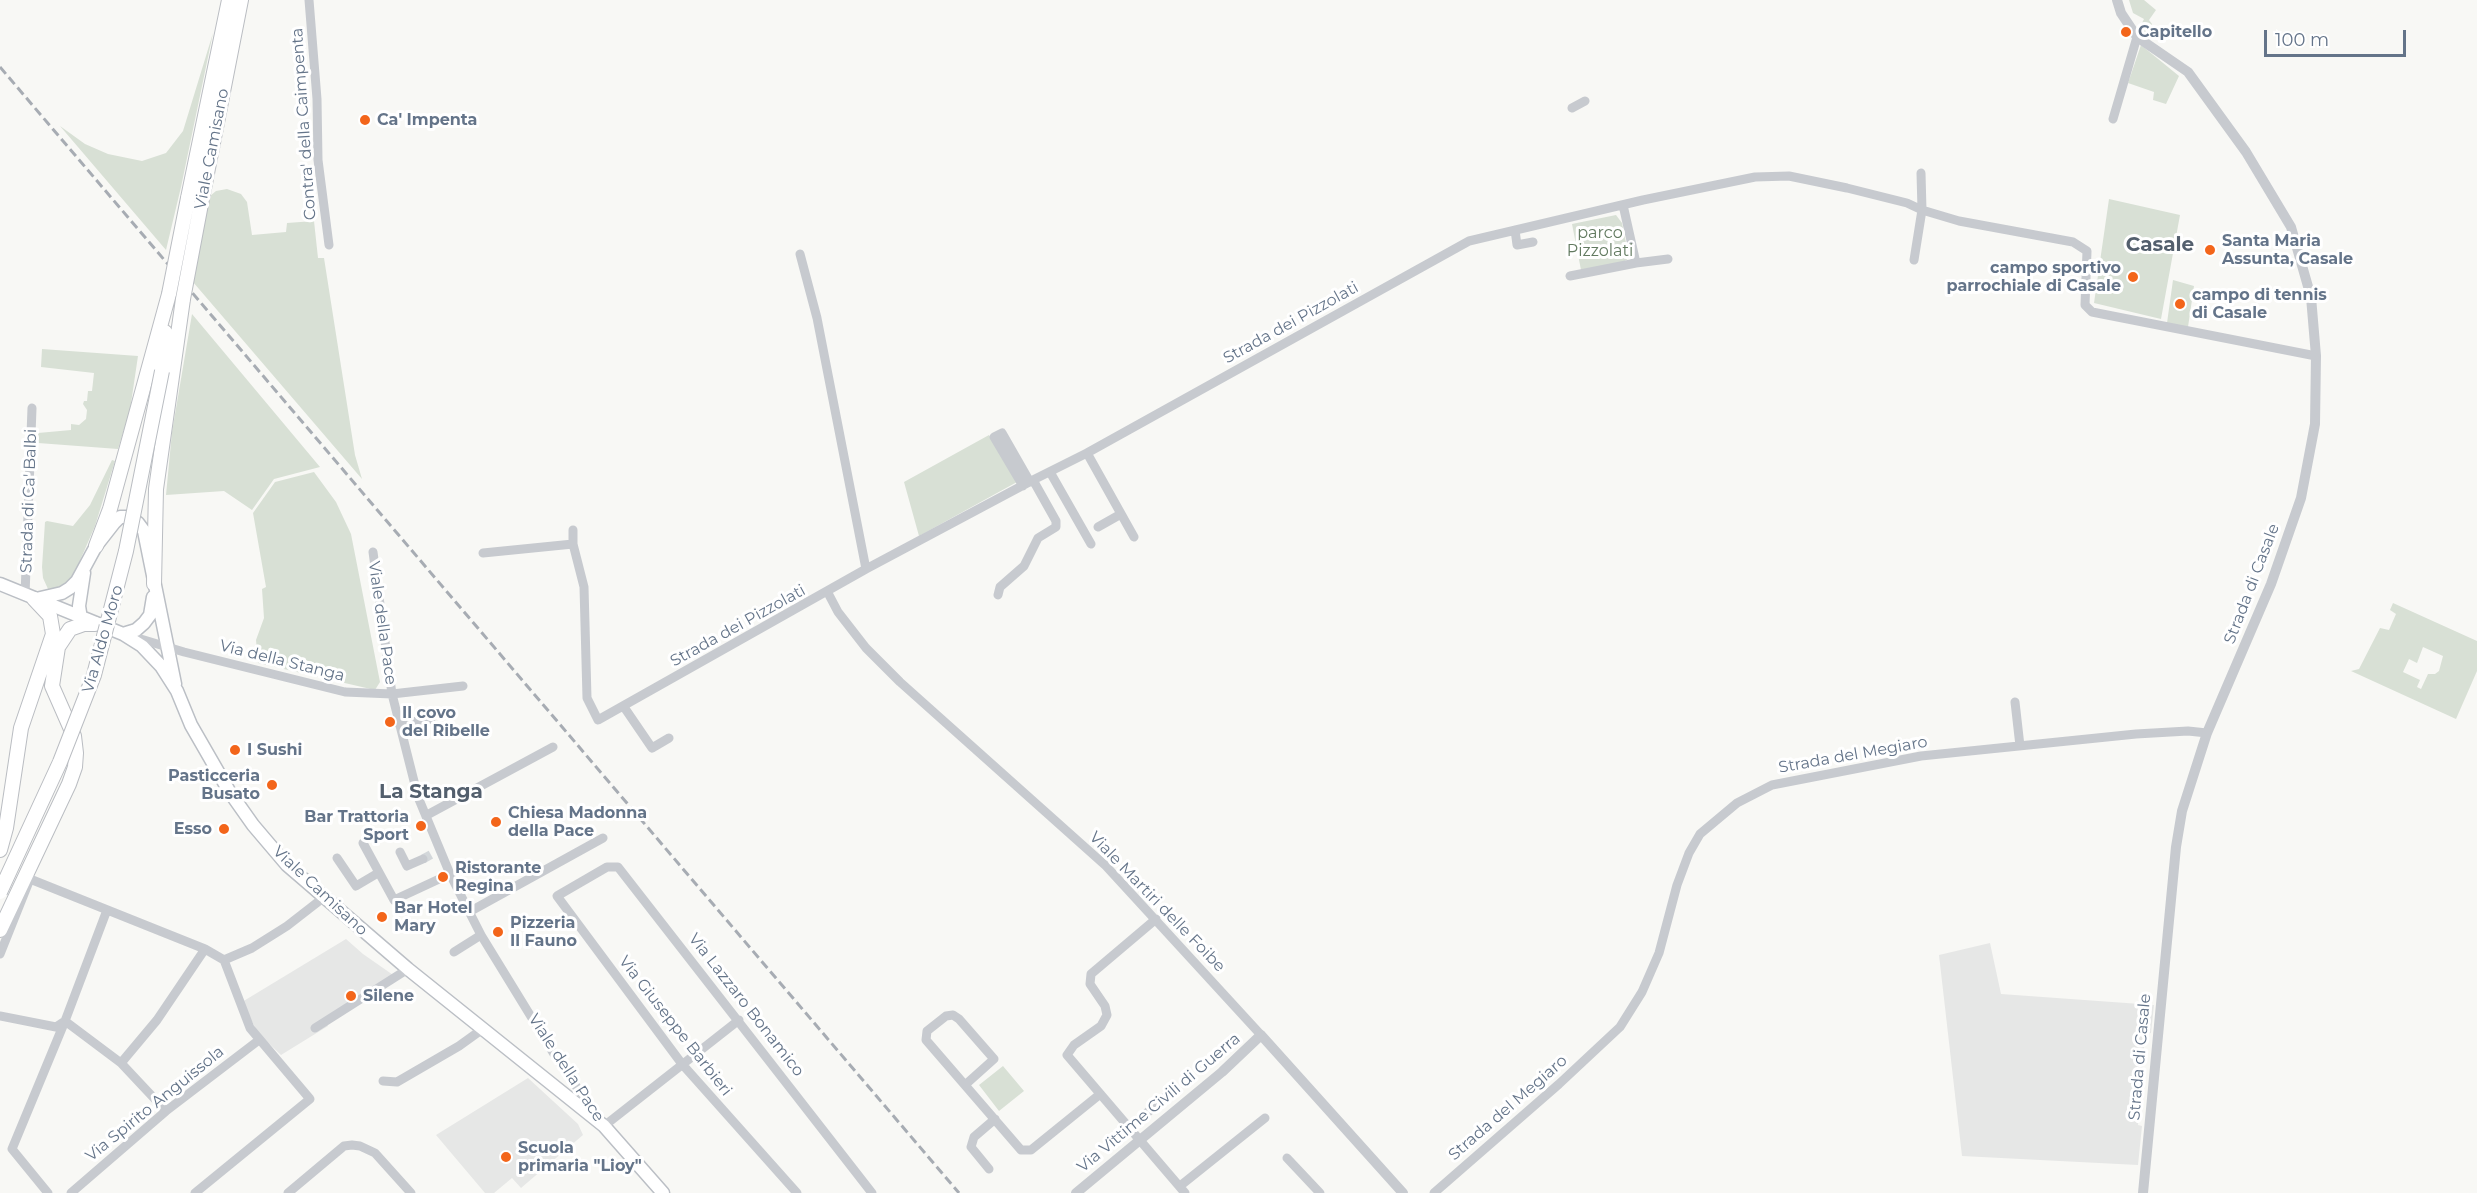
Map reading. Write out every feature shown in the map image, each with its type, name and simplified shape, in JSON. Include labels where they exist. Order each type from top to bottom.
[{"type":"main road","name":"Viale Camisano","points":[[183,299],[194,201],[229,0]]},
{"type":"main road","name":"Viale Camisano","points":[[169,294],[194,201],[242,0]]},
{"type":"main road","name":"Via Aldo Moro","points":[[162,371],[169,294]]},
{"type":"main road","points":[[96,546],[110,508],[169,294]]},
{"type":"main road","name":"Via Aldo Moro","points":[[0,892],[60,762],[94,675],[126,551],[162,371],[183,299]]},
{"type":"main road","points":[[154,584],[156,489],[183,299]]},
{"type":"main road","name":"Viale Camisano","points":[[30,597],[62,593],[77,581],[96,546],[120,517],[130,518],[138,523],[144,531],[166,647],[177,691],[191,725],[229,791],[253,825],[287,866],[323,898],[604,1126]]},
{"type":"main road","name":"Viale Camisano","points":[[85,569],[80,599],[88,621]]},
{"type":"main road","name":"Strada di Ca' Balbi","points":[[0,584],[30,597]]},
{"type":"main road","name":"Viale Camisano","points":[[123,634],[136,630],[150,615],[154,584]]},
{"type":"main road","name":"Viale Camisano","points":[[30,597],[123,634],[152,656],[177,691]]},
{"type":"main road","points":[[0,850],[6,828],[21,728],[53,634],[50,616],[30,597]]},
{"type":"main road","points":[[53,692],[53,669],[61,641],[74,627],[88,621]]},
{"type":"main road","points":[[0,930],[75,767],[74,736],[53,692],[50,688],[45,688],[32,700]]},
{"type":"main road","name":"Viale della Pace","points":[[604,1126],[663,1193]]},
{"type":"street","name":"Contra' della Caimpenta","points":[[309,0],[317,99],[318,160],[329,245]]},
{"type":"street","name":"Strada di Casale","points":[[2116,0],[2121,13],[2137,37],[2188,72],[2246,152],[2291,227],[2312,297],[2316,356],[2315,424],[2301,498],[2271,584],[2207,734],[2182,811],[2176,847],[2143,1193]]},
{"type":"street","points":[[2113,119],[2137,37]]},
{"type":"street","points":[[1572,108],[1585,101]]},
{"type":"street","points":[[1914,260],[1922,210],[1921,173]]},
{"type":"street","name":"Strada dei Pizzolati","points":[[573,544],[584,587],[587,698],[598,720],[828,593],[866,569],[1087,453],[1469,241],[1746,179],[1789,176],[1907,202],[1922,210],[1959,221],[2073,242],[2087,251],[2085,305],[2092,312],[2316,356]]},
{"type":"street","points":[[1623,205],[1636,264]]},
{"type":"street","points":[[1515,231],[1517,245],[1533,242]]},
{"type":"street","points":[[800,254],[817,318],[866,569]]},
{"type":"street","points":[[1570,276],[1668,259]]},
{"type":"street","points":[[817,318],[824,309]]},
{"type":"street","name":"Strada di Ca' Balbi","points":[[30,597],[32,408]]},
{"type":"street","points":[[998,596],[1000,587],[1024,566],[1038,538],[1056,527],[1056,521],[1029,482],[994,438],[1002,433]]},
{"type":"street","points":[[1087,453],[1134,537]]},
{"type":"street","points":[[1050,471],[1091,544]]},
{"type":"street","points":[[1098,527],[1121,514]]},
{"type":"street","points":[[483,553],[573,544],[573,530]]},
{"type":"street","name":"Viale della Pace","points":[[373,552],[392,694],[408,763],[418,797],[427,814],[432,855],[450,874],[481,935],[557,1059],[604,1126]]},
{"type":"street","name":"Viale Martiri delle Foibe","points":[[828,593],[838,612],[875,657],[1106,866],[1403,1193]]},
{"type":"street","name":"Via della Stanga","points":[[123,634],[345,692],[392,694]]},
{"type":"street","name":"Viale della Pace","points":[[392,694],[463,686]]},
{"type":"street","points":[[2015,702],[2020,746]]},
{"type":"street","points":[[624,707],[652,748],[669,738]]},
{"type":"street","points":[[399,724],[431,719]]},
{"type":"street","name":"Strada del Megiaro","points":[[1434,1193],[1559,1084],[1620,1027],[1642,992],[1659,952],[1677,885],[1689,853],[1700,834],[1717,817],[1737,803],[1772,784],[1921,756],[2146,734],[2188,731],[2207,734]]},
{"type":"street","points":[[427,814],[554,747]]},
{"type":"street","points":[[469,912],[603,838]]},
{"type":"street","points":[[363,843],[394,900],[450,874]]},
{"type":"street","points":[[400,852],[407,866],[432,855]]},
{"type":"street","points":[[337,858],[356,886],[378,873]]},
{"type":"street","name":"Via Lazzaro Bonamico","points":[[583,880],[607,867],[618,867],[872,1193]]},
{"type":"street","points":[[0,954],[30,879],[205,949],[224,960],[250,1028],[310,1099],[195,1193]]},
{"type":"street","name":"Via Giuseppe Barbieri","points":[[583,880],[556,896],[682,1064],[797,1193]]},
{"type":"street","points":[[224,960],[252,948],[287,926],[323,898]]},
{"type":"street","points":[[48,1193],[12,1149],[65,1021],[107,910]]},
{"type":"street","points":[[1156,919],[1091,974],[1090,984],[1105,1006],[1107,1015],[1101,1026],[1074,1045],[1067,1055],[1128,1129],[1182,1189],[1264,1118]]},
{"type":"street","points":[[454,952],[481,935]]},
{"type":"street","points":[[121,1063],[157,1020],[205,949]]},
{"type":"street","points":[[315,1028],[408,969]]},
{"type":"street","points":[[965,1085],[994,1059],[960,1018],[953,1015],[946,1016],[927,1031],[926,1040],[1021,1150],[1029,1151],[1099,1095]]},
{"type":"street","points":[[0,1016],[56,1027],[65,1021]]},
{"type":"street","points":[[604,1126],[739,1020]]},
{"type":"street","points":[[65,1021],[121,1063],[166,1111]]},
{"type":"street","points":[[383,1081],[397,1082],[459,1046],[484,1028]]},
{"type":"street","name":"Via Vittime Civili di Guerra","points":[[1076,1193],[1140,1142],[1261,1035]]},
{"type":"street","name":"Via Spirito Anguissola","points":[[71,1193],[166,1111],[259,1040]]},
{"type":"street","points":[[1128,1129],[1169,1094]]},
{"type":"street","points":[[989,1169],[971,1148],[974,1137],[995,1119]]},
{"type":"street","points":[[288,1193],[345,1146],[352,1145],[375,1153],[411,1193]]},
{"type":"street","points":[[1287,1158],[1320,1193]]},
{"type":"shaded area","points":[[346,939],[396,977],[326,1022],[328,1026],[281,1055],[258,1033],[242,1002]]},
{"type":"shaded area","points":[[1990,943],[2001,994],[2154,1005],[2151,1033],[2145,1034],[2138,1125],[2142,1126],[2138,1165],[1962,1156],[1939,955]]},
{"type":"shaded area","name":"Scuola primaria \"Lioy\"","points":[[528,1078],[578,1124],[583,1135],[521,1188],[512,1178],[494,1193],[485,1193],[436,1135]]},
{"type":"green space","points":[[2129,0],[2144,0],[2156,10],[2149,20],[2152,24],[2145,34],[2140,27],[2144,19],[2133,13]]},
{"type":"green space","points":[[213,33],[166,250],[60,126],[85,144],[108,154],[142,161],[166,153],[183,131]]},
{"type":"green space","points":[[2141,45],[2179,76],[2166,104],[2153,100],[2154,92],[2128,83]]},
{"type":"green space","points":[[227,189],[241,194],[247,202],[252,235],[286,232],[287,223],[314,221],[318,258],[324,258],[355,455],[362,479],[193,282],[210,196],[216,191]]},
{"type":"green space","name":"campo sportivo parrochiale di Casale","points":[[2109,199],[2180,215],[2161,319],[2094,303]]},
{"type":"green space","name":"parco Pizzolati","points":[[1616,215],[1622,223],[1629,258],[1622,263],[1581,270],[1572,224]]},
{"type":"green space","name":"campo di tennis di Casale","points":[[2173,280],[2194,286],[2188,327],[2167,323]]},
{"type":"green space","points":[[192,314],[320,467],[274,479],[252,510],[224,491],[166,495],[172,432]]},
{"type":"green space","points":[[42,349],[138,356],[130,410],[118,449],[38,443],[38,433],[71,430],[71,424],[79,425],[86,419],[87,410],[83,404],[87,401],[88,391],[92,391],[94,373],[41,367]]},
{"type":"green space","points":[[989,435],[1017,482],[919,536],[904,482]]},
{"type":"green space","points":[[112,460],[115,461],[95,526],[75,572],[69,582],[48,589],[43,578],[42,567],[45,522],[73,526],[90,505]]},
{"type":"green space","points":[[314,472],[336,502],[351,534],[380,682],[375,690],[258,663],[256,640],[264,618],[262,589],[266,587],[253,513],[275,482]]},
{"type":"green space","points":[[2393,603],[2477,641],[2477,671],[2456,719],[2351,671],[2359,669],[2380,628],[2389,630],[2396,614],[2390,610]],"holes":[[[2423,647],[2443,656],[2439,671],[2435,674],[2428,674],[2421,689],[2417,687],[2420,680],[2403,672],[2409,659],[2417,663]]]},
{"type":"green space","points":[[1003,1066],[1024,1091],[999,1111],[979,1085]]},
{"type":"tunnel","points":[[423,859],[432,854]]},
{"type":"railway","points":[[0,67],[959,1193]]},
{"type":"place","name":"Capitello","points":[[2126,32]]},
{"type":"place","name":"Ca' Impenta","points":[[365,120]]},
{"type":"place","name":"Santa Maria Assunta, Casale","points":[[2210,250]]},
{"type":"place","name":"campo sportivo parrochiale di Casale","points":[[2133,277]]},
{"type":"place","name":"campo di tennis di Casale","points":[[2180,304]]},
{"type":"place","name":"Il covo del Ribelle","points":[[390,722]]},
{"type":"place","name":"I Sushi","points":[[235,750]]},
{"type":"place","name":"Pasticceria Busato","points":[[272,785]]},
{"type":"place","name":"Chiesa Madonna della Pace","points":[[496,822]]},
{"type":"place","name":"Bar Trattoria Sport","points":[[421,826]]},
{"type":"place","name":"Esso","points":[[224,829]]},
{"type":"place","name":"Ristorante Regina","points":[[443,877]]},
{"type":"place","name":"Bar Hotel Mary","points":[[382,917]]},
{"type":"place","name":"Pizzeria Il Fauno","points":[[498,932]]},
{"type":"place","name":"Silene","points":[[351,996]]},
{"type":"place","name":"Scuola primaria \"Lioy\"","points":[[506,1157]]},
{"type":"district","name":"Casale","points":[[2160,245]]},
{"type":"district","name":"La Stanga","points":[[431,792]]}]
